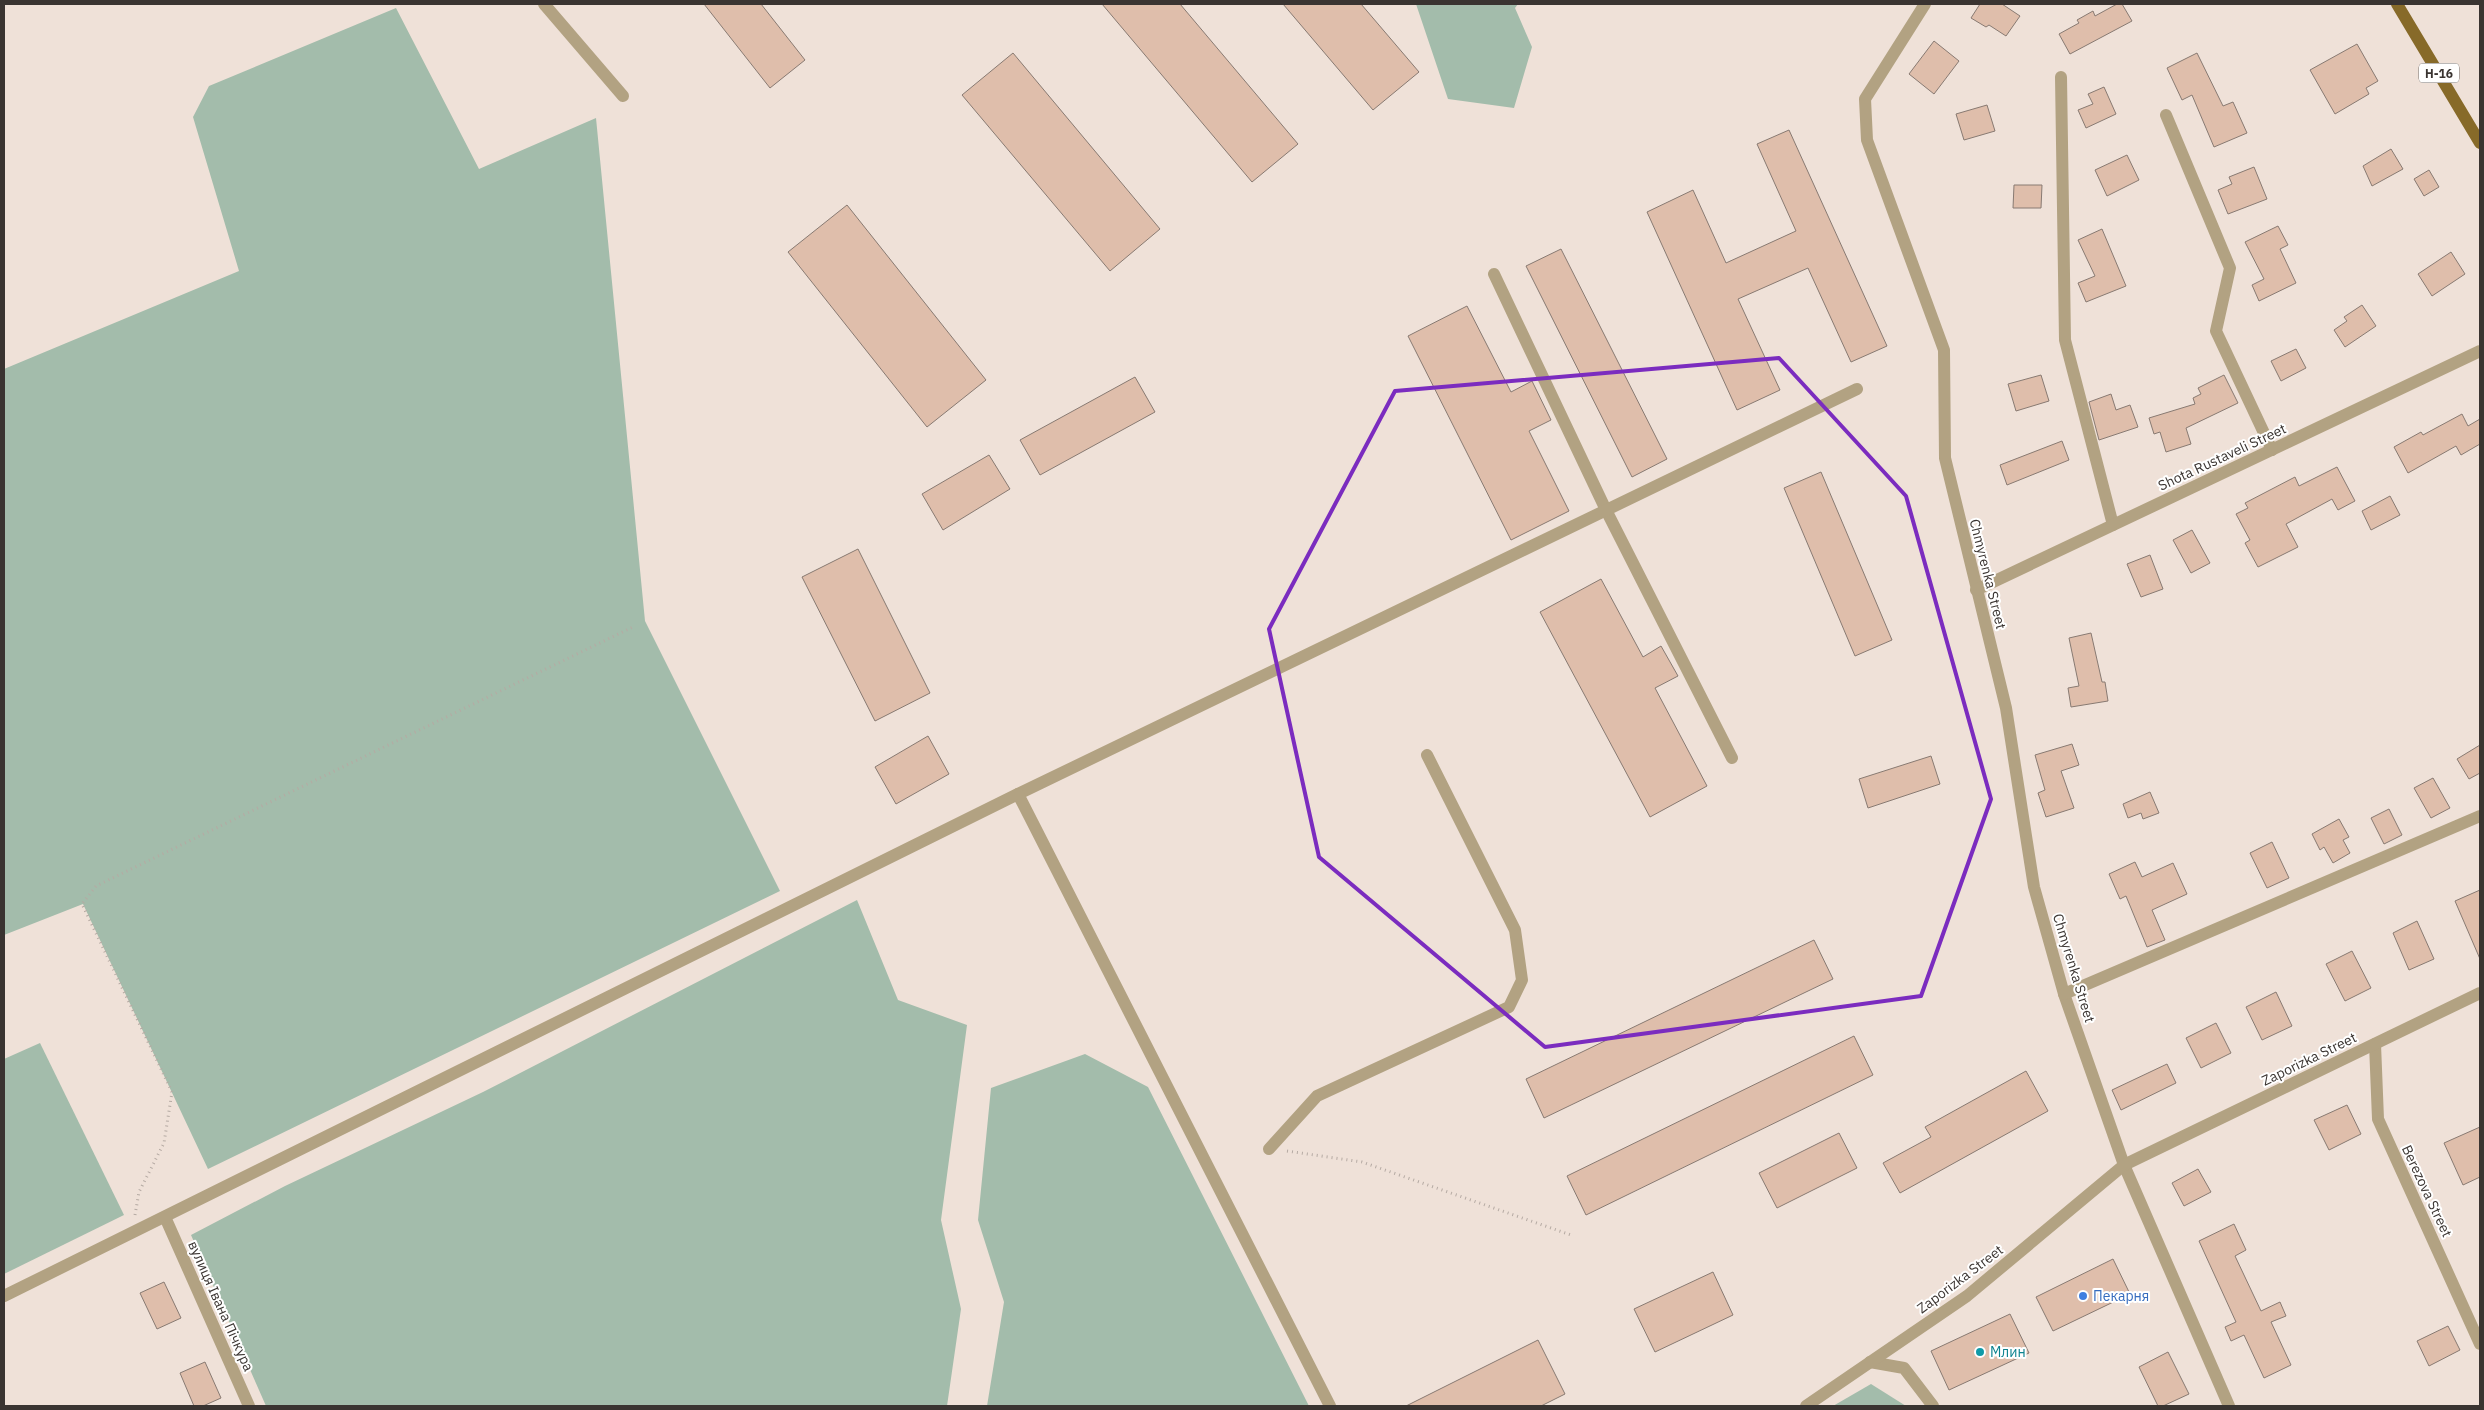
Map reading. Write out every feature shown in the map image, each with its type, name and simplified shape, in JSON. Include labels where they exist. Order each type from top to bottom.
[{"type":"main road","name":"Н-16","points":[[2397,4],[2480,143]]},
{"type":"street","points":[[544,4],[623,96]]},
{"type":"street","name":"Chmyrenka Street","points":[[1925,4],[1865,99],[1867,140],[1944,350],[1945,458],[2006,708],[2034,887],[2064,994],[2124,1165]]},
{"type":"street","points":[[2061,76],[2065,340],[2113,525]]},
{"type":"street","points":[[2166,115],[2230,268],[2216,331],[2272,450]]},
{"type":"street","points":[[1494,274],[1606,510],[1732,758]]},
{"type":"street","name":"Shota Rustaveli Street","points":[[1976,590],[2480,351]]},
{"type":"street","points":[[4,1296],[1018,794],[1857,389]]},
{"type":"street","points":[[1269,1149],[1317,1096],[1509,1006],[1522,980],[1515,930],[1427,754]]},
{"type":"street","points":[[1018,794],[1330,1406]]},
{"type":"street","points":[[2064,994],[2480,816]]},
{"type":"street","name":"Zaporizka Street","points":[[1806,1406],[1967,1296],[2124,1165],[2480,993]]},
{"type":"street","name":"Berezova Street","points":[[2375,1044],[2378,1119],[2480,1344]]},
{"type":"street","points":[[2124,1165],[2229,1406]]},
{"type":"street","name":"вулиця Івана Пічкура","points":[[165,1217],[249,1406]]},
{"type":"street","points":[[1870,1362],[1904,1368],[1932,1403]]},
{"type":"path","points":[[133,1233],[138,1192],[164,1143],[172,1092],[82,904],[96,886],[635,626]]},
{"type":"path","points":[[1269,1149],[1362,1162],[1571,1235]]},
{"type":"highlighted area","points":[[1779,358],[1906,496],[1991,799],[1921,996],[1545,1047],[1319,857],[1269,629],[1395,391]]},
{"type":"green space","points":[[1416,4],[1518,4],[1515,8],[1532,47],[1514,108],[1448,99]]},
{"type":"green space","points":[[396,8],[479,169],[596,118],[645,621],[780,891],[208,1169],[83,904],[4,935],[4,369],[239,271],[193,117],[209,86]]},
{"type":"green space","points":[[857,900],[898,1000],[967,1025],[941,1220],[961,1309],[947,1406],[266,1406],[191,1235],[285,1186],[483,1092]]},
{"type":"green space","points":[[40,1043],[124,1215],[4,1274],[4,1059]]},
{"type":"green space","points":[[1085,1054],[1148,1087],[1309,1406],[987,1406],[1004,1302],[978,1220],[991,1088]]},
{"type":"green space","points":[[1871,1384],[1906,1406],[1833,1406]]},
{"type":"building","points":[[704,4],[761,4],[805,60],[770,88]]},
{"type":"building","points":[[1102,4],[1180,4],[1298,144],[1252,182]]},
{"type":"building","points":[[1283,4],[1361,4],[1419,72],[1373,110]]},
{"type":"building","points":[[1980,4],[2002,4],[2020,16],[2006,36],[1989,25],[1986,27],[1971,18]]},
{"type":"building","points":[[2117,4],[2122,4],[2132,21],[2070,54],[2059,34],[2079,23],[2077,20],[2093,11],[2095,16]]},
{"type":"building","points":[[1934,41],[1959,61],[1934,94],[1909,74]]},
{"type":"building","points":[[2357,44],[2378,81],[2366,88],[2369,94],[2335,114],[2310,70]]},
{"type":"building","points":[[1013,53],[1160,229],[1110,271],[962,95]]},
{"type":"building","points":[[2197,53],[2223,106],[2233,102],[2247,133],[2214,147],[2192,95],[2182,100],[2167,68]]},
{"type":"building","points":[[2104,87],[2116,114],[2086,128],[2078,110],[2093,104],[2088,94]]},
{"type":"building","points":[[1987,105],[1995,131],[1964,140],[1956,114]]},
{"type":"building","points":[[1789,130],[1887,346],[1851,362],[1808,268],[1738,299],[1780,390],[1737,410],[1647,212],[1693,190],[1726,263],[1796,231],[1757,144]]},
{"type":"building","points":[[2391,149],[2403,169],[2372,186],[2363,166]]},
{"type":"building","points":[[2127,155],[2139,180],[2107,196],[2095,170]]},
{"type":"building","points":[[2254,167],[2267,199],[2228,214],[2218,190],[2232,184],[2229,177]]},
{"type":"building","points":[[2429,170],[2439,187],[2424,196],[2414,179]]},
{"type":"building","points":[[2014,185],[2042,185],[2041,208],[2013,208]]},
{"type":"building","points":[[847,205],[986,380],[927,427],[788,252]]},
{"type":"building","points":[[2278,226],[2288,245],[2280,249],[2296,283],[2259,301],[2252,285],[2264,279],[2245,242]]},
{"type":"building","points":[[2102,229],[2126,286],[2086,302],[2078,283],[2095,276],[2078,240]]},
{"type":"building","points":[[1561,249],[1667,459],[1632,477],[1526,266]]},
{"type":"building","points":[[2451,252],[2465,274],[2432,296],[2418,274]]},
{"type":"building","points":[[2362,305],[2376,326],[2345,347],[2334,330],[2347,321],[2344,317]]},
{"type":"building","points":[[1467,306],[1511,392],[1532,381],[1551,420],[1529,431],[1569,511],[1511,540],[1408,336]]},
{"type":"building","points":[[2296,349],[2306,368],[2281,381],[2271,361]]},
{"type":"building","points":[[2041,375],[2049,401],[2016,411],[2008,384]]},
{"type":"building","points":[[2224,375],[2238,403],[2186,428],[2191,444],[2166,452],[2160,432],[2154,434],[2149,418],[2195,404],[2193,398],[2201,394],[2198,388]]},
{"type":"building","points":[[1135,377],[1155,412],[1040,475],[1020,440]]},
{"type":"building","points":[[2111,394],[2116,410],[2130,405],[2138,427],[2099,440],[2089,402]]},
{"type":"building","points":[[2462,414],[2468,426],[2480,419],[2480,444],[2461,455],[2456,446],[2408,473],[2394,447],[2421,432],[2423,435]]},
{"type":"building","points":[[2062,441],[2069,460],[2007,485],[2000,465]]},
{"type":"building","points":[[989,455],[1010,489],[943,530],[922,494]]},
{"type":"building","points":[[2337,467],[2355,501],[2338,510],[2332,499],[2286,524],[2298,547],[2258,567],[2245,543],[2250,540],[2236,514],[2248,508],[2245,503],[2295,477],[2299,486]]},
{"type":"building","points":[[1821,472],[1892,640],[1855,656],[1784,488]]},
{"type":"building","points":[[2390,496],[2400,515],[2371,530],[2362,511]]},
{"type":"building","points":[[2192,530],[2210,563],[2191,573],[2173,540]]},
{"type":"building","points":[[858,549],[930,693],[875,721],[802,577]]},
{"type":"building","points":[[2150,555],[2163,589],[2141,597],[2127,564]]},
{"type":"building","points":[[1601,579],[1643,657],[1661,646],[1678,676],[1655,688],[1707,786],[1650,817],[1540,612]]},
{"type":"building","points":[[2091,633],[2102,682],[2105,682],[2108,701],[2071,707],[2068,688],[2079,686],[2069,638]]},
{"type":"building","points":[[928,736],[949,774],[896,804],[875,767]]},
{"type":"building","points":[[2072,744],[2079,765],[2061,771],[2074,808],[2046,817],[2038,793],[2045,790],[2035,755]]},
{"type":"building","points":[[2480,745],[2480,773],[2469,779],[2457,759]]},
{"type":"building","points":[[1931,756],[1940,784],[1868,808],[1859,779]]},
{"type":"building","points":[[2433,778],[2450,808],[2431,818],[2414,788]]},
{"type":"building","points":[[2150,792],[2159,813],[2143,819],[2141,813],[2128,818],[2123,804]]},
{"type":"building","points":[[2389,809],[2402,835],[2384,844],[2371,818]]},
{"type":"building","points":[[2339,819],[2349,837],[2343,840],[2350,853],[2333,863],[2324,847],[2320,850],[2312,834]]},
{"type":"building","points":[[2272,842],[2289,878],[2267,888],[2250,853]]},
{"type":"building","points":[[2135,862],[2142,877],[2173,863],[2187,894],[2152,910],[2165,940],[2147,947],[2126,896],[2120,899],[2109,874]]},
{"type":"building","points":[[2480,890],[2480,959],[2455,901]]},
{"type":"building","points":[[2417,921],[2434,959],[2409,970],[2393,933]]},
{"type":"building","points":[[1814,940],[1833,979],[1544,1118],[1526,1079]]},
{"type":"building","points":[[2352,951],[2371,988],[2345,1001],[2326,964]]},
{"type":"building","points":[[2276,992],[2292,1026],[2262,1040],[2246,1007]]},
{"type":"building","points":[[2216,1023],[2231,1053],[2201,1068],[2186,1038]]},
{"type":"building","points":[[1854,1036],[1873,1075],[1586,1215],[1567,1176]]},
{"type":"building","points":[[2167,1064],[2176,1083],[2121,1110],[2112,1090]]},
{"type":"building","points":[[2026,1071],[2048,1111],[1900,1193],[1883,1163],[1931,1137],[1925,1127]]},
{"type":"building","points":[[2347,1105],[2361,1134],[2329,1150],[2314,1120]]},
{"type":"building","points":[[2480,1127],[2480,1177],[2463,1185],[2444,1143]]},
{"type":"building","points":[[1839,1133],[1857,1168],[1777,1208],[1759,1173]]},
{"type":"building","points":[[2198,1169],[2211,1192],[2184,1206],[2172,1183]]},
{"type":"building","points":[[2234,1224],[2246,1250],[2235,1256],[2261,1311],[2280,1302],[2286,1316],[2271,1322],[2291,1365],[2264,1378],[2244,1335],[2231,1341],[2225,1327],[2236,1322],[2199,1241]]},
{"type":"building","name":"Пекарня","points":[[2113,1259],[2130,1294],[2053,1331],[2036,1297]]},
{"type":"building","points":[[1713,1272],[1733,1315],[1655,1352],[1634,1309]]},
{"type":"building","points":[[164,1282],[181,1318],[157,1329],[140,1293]]},
{"type":"building","name":"Млин","points":[[2010,1314],[2029,1353],[1949,1390],[1931,1351]]},
{"type":"building","points":[[2448,1326],[2460,1350],[2429,1366],[2417,1341]]},
{"type":"building","points":[[1538,1340],[1565,1394],[1541,1406],[1406,1406]]},
{"type":"building","points":[[2168,1352],[2189,1394],[2163,1406],[2158,1406],[2139,1367]]},
{"type":"building","points":[[205,1362],[221,1398],[203,1406],[194,1406],[180,1373]]},
{"type":"place","name":"Пекарня","points":[[2083,1296]]},
{"type":"place","name":"Млин","points":[[1980,1352]]}]
